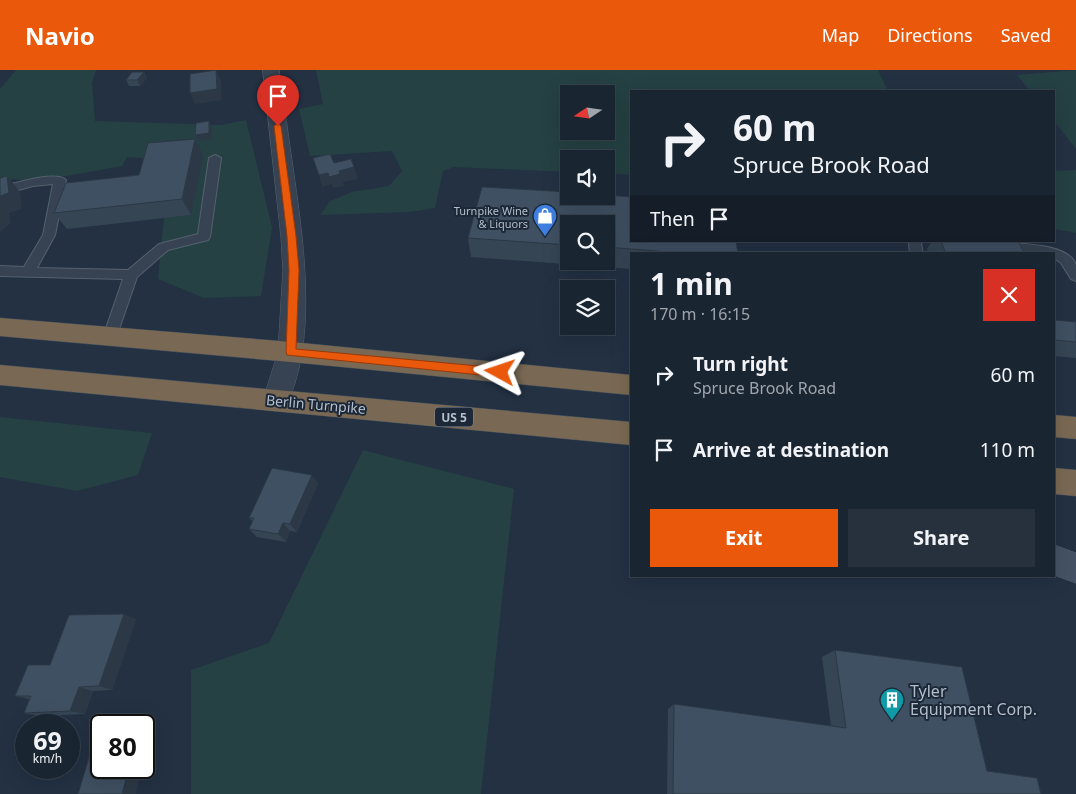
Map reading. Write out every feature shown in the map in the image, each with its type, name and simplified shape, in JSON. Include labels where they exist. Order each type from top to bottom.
[{"type":"highway","points":[[0,327],[291,352],[630,385]]},
{"type":"highway","name":"Berlin Turnpike","points":[[0,375],[630,434]]},
{"type":"highway","points":[[1055,426],[1076,428]]},
{"type":"highway","points":[[1055,481],[1076,483]]},
{"type":"street","points":[[271,70],[292,236],[294,307],[291,352],[276,400]]},
{"type":"street","points":[[1055,560],[1076,568]]},
{"type":"lane","points":[[110,337],[131,275],[164,247],[204,237],[215,158]]},
{"type":"lane","points":[[0,192],[32,182],[60,180],[49,235],[28,272]]},
{"type":"lane","points":[[985,245],[1053,252]]},
{"type":"lane","points":[[1055,253],[1066,260],[1076,276]]},
{"type":"lane","points":[[0,271],[131,275]]},
{"type":"green space","points":[[16,70],[96,70],[92,83],[95,121],[221,125],[246,120],[272,227],[261,296],[204,298],[158,279],[164,218],[191,215],[203,155],[157,159],[127,157],[122,166],[34,182],[13,179],[0,185],[0,89]]},
{"type":"green space","points":[[316,70],[878,70],[888,90],[630,90],[630,175],[615,174],[615,150],[560,150],[560,172],[454,167],[443,171],[435,208],[410,212],[320,215],[330,201],[352,192],[389,186],[402,171],[392,151],[310,156],[299,109],[323,104]]},
{"type":"green space","points":[[1076,70],[1076,149],[1055,122],[1055,90],[1029,90],[1017,75]]},
{"type":"green space","points":[[1076,170],[1076,233],[1055,229],[1055,171]]},
{"type":"green space","points":[[0,417],[152,433],[138,475],[77,491],[0,477]]},
{"type":"green space","points":[[363,450],[514,489],[481,794],[191,794],[191,670],[269,643]]},
{"type":"building","points":[[216,70],[217,89],[190,93],[190,74]]},
{"type":"building","points":[[132,72],[144,72],[137,80],[126,80]]},
{"type":"building","points":[[209,121],[209,133],[195,135],[196,123]]},
{"type":"building","points":[[195,139],[182,199],[54,213],[66,183],[139,175],[148,143]]},
{"type":"building","points":[[330,154],[334,163],[351,159],[354,167],[339,171],[340,174],[329,177],[328,173],[319,175],[313,158]]},
{"type":"building","points":[[7,176],[9,193],[0,196],[0,178]]},
{"type":"building","points":[[482,187],[560,191],[560,205],[615,205],[615,196],[630,197],[630,242],[736,242],[738,252],[670,252],[615,248],[615,215],[560,215],[560,244],[468,238]]},
{"type":"building","points":[[941,242],[1019,242],[1024,252],[945,252]]},
{"type":"building","points":[[1055,320],[1076,322],[1076,342],[1055,340]]},
{"type":"building","points":[[272,468],[312,475],[290,524],[283,523],[278,534],[249,529],[254,518],[249,518]]},
{"type":"building","points":[[124,614],[99,686],[79,687],[70,711],[24,713],[31,696],[15,696],[28,665],[50,665],[69,615]]},
{"type":"building","name":"Tyler Equipment Corp.","points":[[835,650],[962,667],[987,771],[1037,778],[1041,794],[673,794],[674,704],[846,728]]},
{"type":"building","points":[[90,754],[90,779],[126,779],[122,794],[78,794]]},
{"type":"place","name":"Turnpike Wine & Liquors","points":[[545,237]]},
{"type":"place","name":"Tyler Equipment Corp.","points":[[892,721]]},
{"type":"route","points":[[278,126],[292,236],[294,270],[291,352],[500,372]]}]
